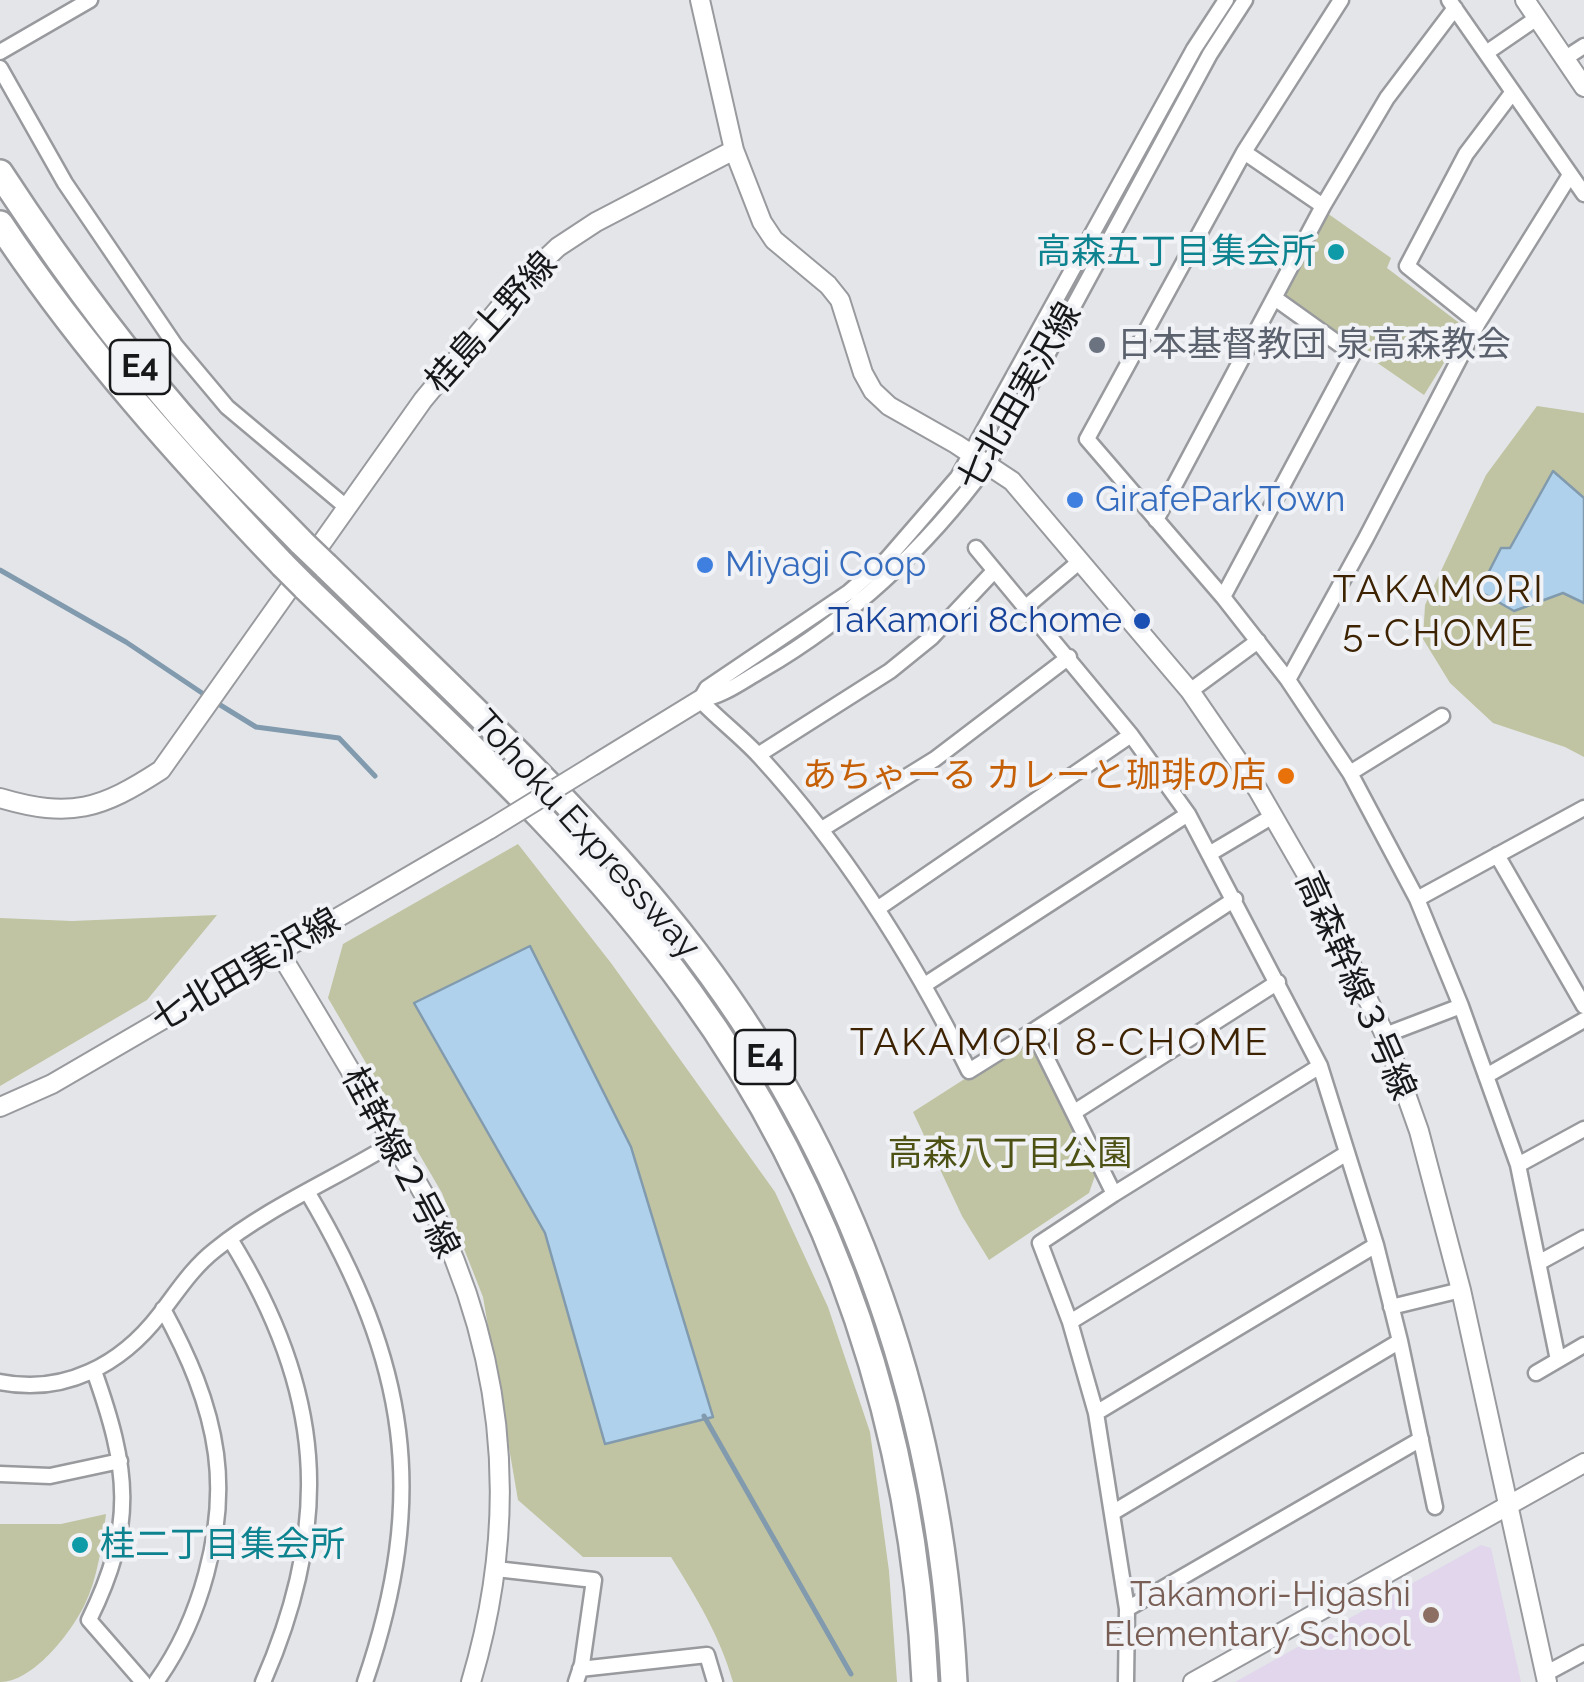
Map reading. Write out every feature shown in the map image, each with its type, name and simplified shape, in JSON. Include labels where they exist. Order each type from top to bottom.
[{"type":"highway","name":"Tohoku Expressway","points":[[0,173],[61,263],[146,374],[206,444],[528,764],[650,897],[697,956],[784,1085],[845,1206],[887,1310],[917,1418],[938,1525],[951,1621],[954,1682]]},
{"type":"highway","name":"Tohoku Expressway","points":[[0,224],[124,391],[283,565],[503,779],[626,913],[688,990],[771,1118],[836,1258],[882,1394],[909,1524],[925,1682]]},
{"type":"street","points":[[0,52],[90,0]]},
{"type":"street","points":[[700,0],[734,150]]},
{"type":"street","points":[[1226,0],[1194,49],[958,477],[887,559],[849,592],[706,688],[700,700],[758,755],[822,829],[926,984],[970,1071],[1234,900]]},
{"type":"street","name":"七北田実沢線","points":[[0,1108],[52,1084],[490,829],[700,700],[716,697],[792,653],[897,570],[938,527],[988,464],[1202,69],[1244,0]]},
{"type":"street","points":[[1341,0],[1244,152],[1087,439],[1223,596],[1288,680],[1350,773],[1417,900],[1518,1165],[1558,1360]]},
{"type":"street","points":[[1524,0],[1584,87]]},
{"type":"street","points":[[1156,520],[1323,206],[1387,98],[1452,4],[1584,194]]},
{"type":"street","points":[[1486,53],[1537,18]]},
{"type":"street","points":[[1564,60],[1584,46]]},
{"type":"street","points":[[0,68],[65,184],[175,345],[228,407],[346,506]]},
{"type":"street","points":[[1478,323],[1407,266],[1466,154],[1512,93]]},
{"type":"street","name":"高森幹線３号線","points":[[734,150],[762,222],[774,240],[828,285],[840,300],[863,373],[873,391],[889,406],[1012,481],[1190,691],[1273,816],[1311,882],[1385,1034],[1418,1130],[1460,1290],[1546,1678]]},
{"type":"street","name":"桂島上野線","points":[[0,798],[33,808],[85,809],[122,796],[162,770],[423,400],[520,283],[558,247],[596,222],[734,150]]},
{"type":"street","points":[[1244,152],[1323,206]]},
{"type":"street","points":[[1288,680],[1478,323],[1570,174]]},
{"type":"street","points":[[1223,596],[1353,354],[1276,299]]},
{"type":"street","points":[[976,548],[1069,656],[1188,814],[1320,1066],[1376,1245],[1435,1507]]},
{"type":"street","points":[[1026,607],[1080,562]]},
{"type":"street","points":[[758,755],[890,672],[932,636],[994,571]]},
{"type":"street","points":[[1190,691],[1258,641]]},
{"type":"street","points":[[822,829],[935,760],[1069,656]]},
{"type":"street","points":[[1350,773],[1442,716]]},
{"type":"street","points":[[876,909],[1131,734]]},
{"type":"street","points":[[1417,900],[1584,808]]},
{"type":"street","points":[[926,984],[1188,814]]},
{"type":"street","points":[[1210,854],[1273,816]]},
{"type":"street","points":[[1497,856],[1584,1006]]},
{"type":"street","name":"桂幹線２号線","points":[[280,952],[429,1202],[453,1255],[485,1355],[499,1455],[500,1527],[490,1611],[471,1682]]},
{"type":"street","points":[[1076,1111],[1278,982]]},
{"type":"street","points":[[1385,1034],[1460,1006]]},
{"type":"street","points":[[1486,1076],[1584,1020]]},
{"type":"street","points":[[1034,1032],[1114,1194]]},
{"type":"street","points":[[1126,1682],[1126,1609],[1096,1413],[1070,1322],[1040,1243],[1320,1066]]},
{"type":"street","points":[[1518,1165],[1584,1129]]},
{"type":"street","points":[[0,1382],[53,1385],[94,1371],[121,1355],[164,1309],[193,1270],[230,1239],[393,1143]]},
{"type":"street","points":[[1070,1322],[1347,1153]]},
{"type":"street","points":[[308,1193],[362,1294],[386,1370],[399,1437],[401,1536],[390,1600],[365,1682]]},
{"type":"street","points":[[1540,1262],[1584,1238]]},
{"type":"street","points":[[230,1239],[260,1290],[291,1362],[300,1397],[310,1482],[299,1580],[263,1682]]},
{"type":"street","points":[[1096,1413],[1376,1245]]},
{"type":"street","points":[[1391,1307],[1460,1290]]},
{"type":"street","points":[[156,1682],[196,1608],[214,1530],[216,1487],[216,1458],[204,1400],[164,1309]]},
{"type":"street","points":[[1112,1512],[1400,1341]]},
{"type":"street","points":[[1536,1373],[1584,1346]]},
{"type":"street","points":[[94,1371],[112,1421],[124,1496],[117,1554],[88,1620],[142,1682]]},
{"type":"street","points":[[1126,1609],[1421,1440]]},
{"type":"street","points":[[0,1474],[50,1476],[120,1461]]},
{"type":"street","points":[[1193,1682],[1584,1463]]},
{"type":"street","points":[[496,1570],[594,1580],[578,1676],[707,1654],[715,1682]]},
{"type":"street","points":[[1546,1678],[1584,1653]]},
{"type":"shaded area","name":"Takamori-Higashi Elementary School","points":[[1481,1545],[1491,1548],[1521,1682],[1235,1682]]},
{"type":"green space","points":[[1327,213],[1391,258],[1387,268],[1458,322],[1462,334],[1424,395],[1286,300],[1285,290]]},
{"type":"green space","points":[[1537,406],[1584,413],[1584,757],[1493,723],[1450,683],[1423,639],[1425,605],[1486,475]]},
{"type":"green space","points":[[518,844],[611,963],[775,1192],[828,1307],[870,1432],[889,1571],[897,1682],[733,1682],[714,1633],[671,1557],[583,1557],[518,1500],[483,1297],[442,1193],[328,998],[343,944]]},
{"type":"green space","points":[[217,915],[147,1000],[0,1086],[0,918],[72,921]]},
{"type":"green space","name":"高森八丁目公園","points":[[1027,1039],[1036,1047],[1096,1173],[1089,1193],[989,1260],[962,1216],[913,1112]]},
{"type":"green space","points":[[106,1514],[96,1572],[78,1617],[37,1665],[13,1680],[0,1682],[0,1524],[61,1524]]},
{"type":"water","points":[[1553,471],[1584,498],[1584,603],[1563,593],[1514,611],[1479,591],[1501,548],[1510,548]]},
{"type":"water","points":[[530,946],[631,1147],[713,1417],[605,1444],[545,1233],[414,1003]]},
{"type":"waterway","points":[[0,570],[126,642],[208,697]]},
{"type":"waterway","points":[[217,703],[256,727],[339,738],[375,776]]},
{"type":"waterway","points":[[704,1416],[851,1674]]},
{"type":"place","name":"高森五丁目集会所","points":[[1336,252]]},
{"type":"place","name":"日本基督教団 泉高森教会","points":[[1097,345]]},
{"type":"place","name":"GirafeParkTown","points":[[1075,500]]},
{"type":"place","name":"Miyagi Coop","points":[[705,565]]},
{"type":"place","name":"TaKamori 8chome","points":[[1142,621]]},
{"type":"place","name":"あちゃーる カレーと珈琲の店","points":[[1286,776]]},
{"type":"place","name":"桂二丁目集会所","points":[[80,1545]]},
{"type":"place","name":"Takamori-Higashi Elementary School","points":[[1431,1615]]},
{"type":"district","name":"TAKAMORI 5-CHOME","points":[[1439,613]]},
{"type":"district","name":"TAKAMORI 8-CHOME","points":[[1060,1044]]}]
